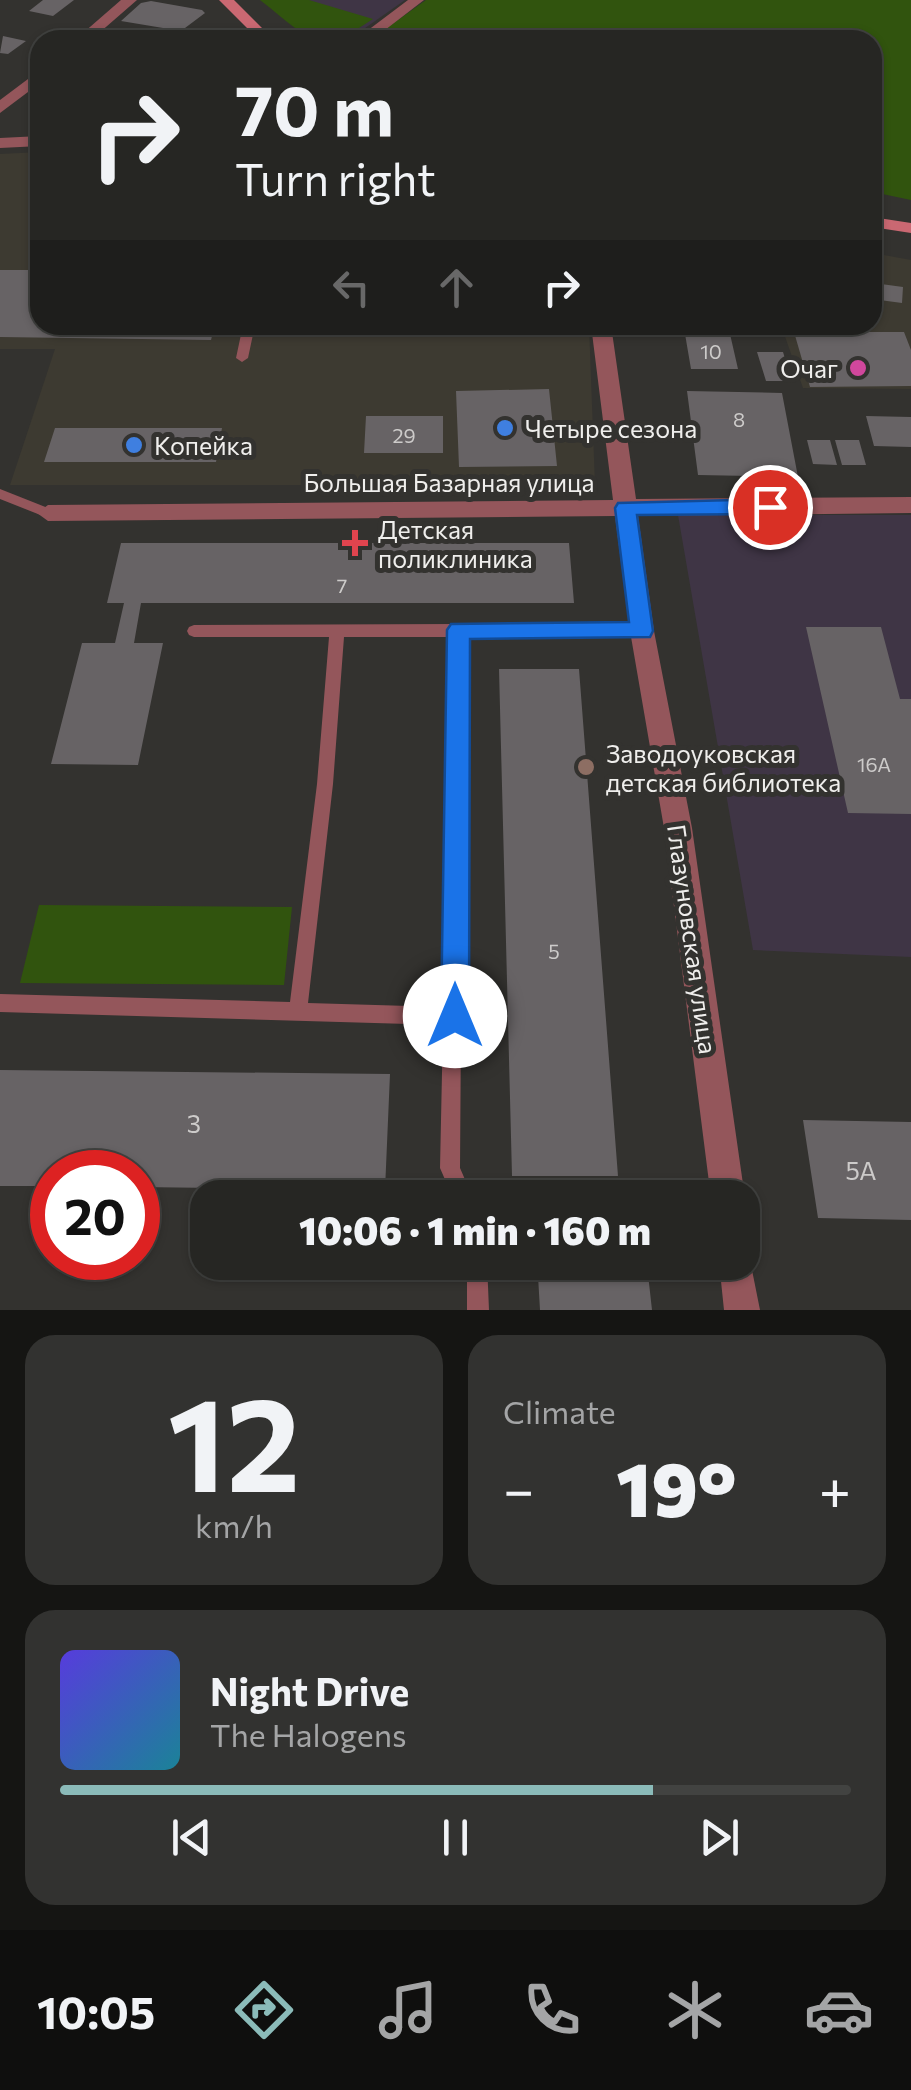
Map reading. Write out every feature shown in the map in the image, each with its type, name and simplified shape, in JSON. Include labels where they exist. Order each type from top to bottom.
[{"type":"main road","points":[[226,0],[256,30]]},
{"type":"main road","points":[[882,224],[911,228]]},
{"type":"street","points":[[94,30],[130,0]]},
{"type":"street","points":[[376,30],[417,0]]},
{"type":"street","points":[[0,108],[30,83]]},
{"type":"street","points":[[0,144],[30,142]]},
{"type":"street","name":"Глазуновская улица","points":[[602,335],[642,631],[678,828],[726,1180]]},
{"type":"street","name":"Большая Базарная улица","points":[[48,513],[911,506]]},
{"type":"street","points":[[738,1280],[742,1310]]},
{"type":"lane","points":[[242,358],[247,335]]},
{"type":"lane","points":[[0,494],[48,513]]},
{"type":"lane","points":[[455,1180],[450,1168],[458,630]]},
{"type":"lane","points":[[298,1011],[337,631]]},
{"type":"lane","points":[[194,632],[642,631]]},
{"type":"lane","points":[[0,1003],[455,1016]]},
{"type":"lane","points":[[477,1280],[478,1310]]},
{"type":"shaded area","points":[[268,0],[405,0],[362,30],[300,30]]},
{"type":"shaded area","points":[[30,152],[30,335],[589,335],[595,485],[10,485],[55,349],[0,349],[0,154]]},
{"type":"shaded area","name":"Очаг","points":[[882,255],[911,260],[911,389],[803,388],[784,335],[882,335]]},
{"type":"shaded area","points":[[678,515],[911,515],[911,957],[753,950]]},
{"type":"green space","points":[[260,0],[309,0],[373,19],[356,30],[298,30]]},
{"type":"green space","points":[[426,0],[911,0],[911,200],[882,194],[882,30],[384,30]]},
{"type":"green space","points":[[39,905],[292,907],[284,985],[20,983]]},
{"type":"building","points":[[43,0],[74,0],[53,16],[29,11]]},
{"type":"building","points":[[151,1],[205,13],[182,30],[121,21],[141,3]]},
{"type":"building","points":[[3,36],[26,41],[8,54],[0,53]]},
{"type":"building","points":[[0,270],[29,270],[30,335],[212,335],[211,340],[0,337]]},
{"type":"building","points":[[882,284],[903,287],[902,303],[882,300]]},
{"type":"building","name":"Очаг","points":[[904,332],[911,350],[911,386],[810,387],[795,335]]},
{"type":"building","points":[[685,335],[730,335],[738,369],[691,369]]},
{"type":"building","points":[[757,352],[783,352],[792,381],[766,381]]},
{"type":"building","name":"Четыре сезона","points":[[549,389],[557,466],[459,467],[456,391]]},
{"type":"building","points":[[687,391],[782,393],[798,477],[698,475]]},
{"type":"building","points":[[366,416],[443,416],[443,453],[364,453]]},
{"type":"building","points":[[866,416],[911,417],[911,447],[874,446]]},
{"type":"building","name":"Копейка","points":[[55,428],[222,428],[216,462],[44,462]]},
{"type":"building","points":[[807,440],[830,440],[837,465],[813,464]]},
{"type":"building","points":[[835,440],[859,440],[866,465],[842,465]]},
{"type":"building","points":[[121,543],[569,543],[574,603],[141,603],[134,643],[163,643],[138,765],[51,764],[82,643],[115,643],[124,603],[107,603]]},
{"type":"building","points":[[806,627],[881,627],[900,699],[911,699],[911,814],[848,813]]},
{"type":"building","points":[[499,669],[579,669],[618,1176],[512,1176]]},
{"type":"building","points":[[0,1070],[390,1074],[385,1180],[190,1180],[190,1188],[160,1187],[160,1150],[30,1150],[30,1186],[0,1186]]},
{"type":"building","points":[[803,1120],[911,1122],[911,1220],[818,1218]]},
{"type":"building","points":[[538,1280],[649,1280],[652,1310],[540,1310]]},
{"type":"place","name":"Очаг","points":[[858,368]]},
{"type":"place","name":"Четыре сезона","points":[[505,428]]},
{"type":"place","name":"Копейка","points":[[134,445]]},
{"type":"place","name":"Детская поликлиника","points":[[355,543]]},
{"type":"place","name":"Заводоуковская детская библиотека","points":[[586,767]]},
{"type":"route","points":[[455,1016],[458,630],[642,631],[626,508],[770,507]]}]
